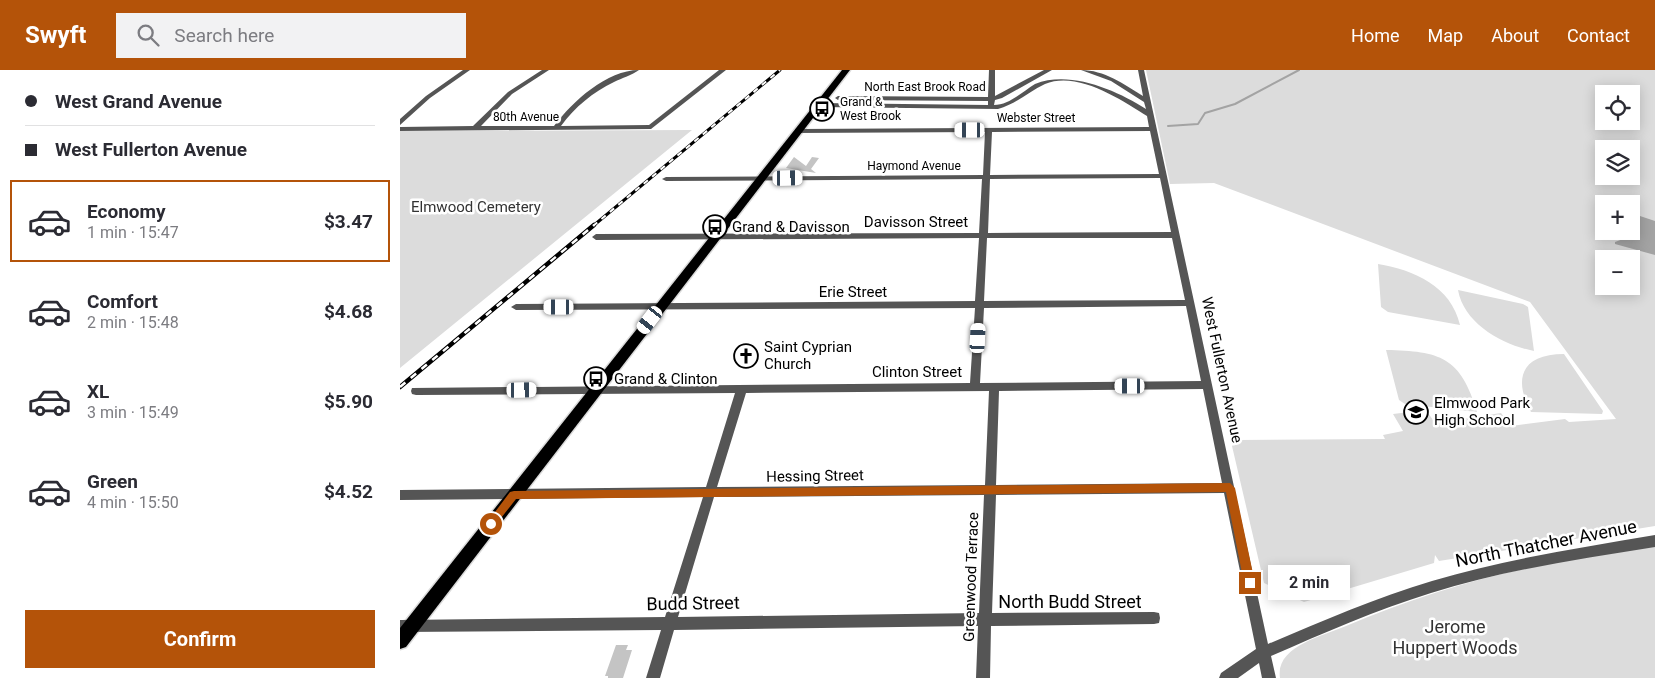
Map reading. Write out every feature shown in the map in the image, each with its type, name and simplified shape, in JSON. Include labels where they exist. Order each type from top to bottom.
[{"type":"main road","points":[[400,641],[406,626],[514,495],[846,70]]},
{"type":"street","points":[[400,123],[428,97],[467,70]]},
{"type":"street","points":[[475,128],[510,94],[544,70]]},
{"type":"street","points":[[556,128],[570,110],[586,95],[613,79],[636,70]]},
{"type":"street","name":"80th Avenue","points":[[400,129],[651,127],[723,70]]},
{"type":"street","points":[[990,107],[992,70]]},
{"type":"street","name":"North East Brook Road","points":[[821,101],[991,99],[1000,97],[1050,70]]},
{"type":"street","points":[[1084,70],[1113,80],[1147,101]]},
{"type":"street","name":"West Fullerton Avenue","points":[[1140,70],[1269,678]]},
{"type":"street","points":[[821,101],[990,107],[1012,102],[1053,78],[1073,75],[1102,85],[1150,115]]},
{"type":"street","name":"Webster Street","points":[[798,131],[1153,129]]},
{"type":"street","points":[[975,386],[989,130]]},
{"type":"street","name":"Haymond Avenue","points":[[666,179],[1163,176]]},
{"type":"street","name":"Davisson Street","points":[[596,237],[1176,234]]},
{"type":"street","name":"Erie Street","points":[[516,307],[1191,304]]},
{"type":"street","name":"Clinton Street","points":[[416,391],[1208,385]]},
{"type":"street","name":"Greenwood Terrace","points":[[983,678],[994,386]]},
{"type":"street","points":[[652,678],[742,388]]},
{"type":"street","name":"Hessing Street","points":[[400,495],[1230,488]]},
{"type":"street","name":"North Thatcher Avenue","points":[[1226,678],[1264,652],[1355,614],[1439,585],[1514,565],[1655,541]]},
{"type":"street","name":"North Budd Street","points":[[986,619],[1154,618]]},
{"type":"street","name":"Budd Street","points":[[406,626],[986,619]]},
{"type":"green space","points":[[1146,70],[1655,70],[1655,526],[1439,561],[1435,555],[1434,563],[1304,602],[1264,583],[1232,446],[1239,440],[1385,439],[1383,435],[1403,431],[1393,414],[1426,410],[1435,423],[1501,413],[1511,426],[1565,419],[1569,422],[1616,419],[1530,302],[1214,183],[1170,184]]},
{"type":"green space","name":"Elmwood Cemetery","points":[[692,130],[400,368],[400,131]]},
{"type":"green space","points":[[1378,264],[1417,276],[1440,290],[1455,311],[1460,325],[1388,312],[1381,307]]},
{"type":"green space","points":[[1458,290],[1523,304],[1528,307],[1534,351],[1510,344],[1477,323],[1468,313]]},
{"type":"green space","points":[[1386,350],[1421,352],[1446,361],[1464,379],[1477,412],[1405,404],[1399,400]]},
{"type":"green space","points":[[1564,354],[1603,411],[1602,414],[1531,412],[1522,388],[1522,378],[1525,370],[1539,358]]},
{"type":"green space","name":"Jerome Huppert Woods","points":[[1655,546],[1655,678],[1280,678],[1280,667],[1285,658],[1302,644],[1369,616],[1417,599],[1513,571]]},
{"type":"shaded area","points":[[1640,216],[1655,221],[1655,255],[1615,244],[1615,242],[1620,240],[1640,240]]},
{"type":"building","points":[[794,157],[806,166],[812,157],[819,158],[811,169],[816,173],[786,168]]},
{"type":"building","points":[[616,645],[628,645],[626,650],[632,650],[623,678],[608,678],[608,676],[605,676]]},
{"type":"waterway","points":[[1168,126],[1198,124],[1205,113],[1235,104],[1299,70]]},
{"type":"railway","points":[[593,226],[780,70]]},
{"type":"railway","points":[[400,387],[594,225]]},
{"type":"place","name":"Grand & West Brook","points":[[822,109]]},
{"type":"place","name":"Grand & Davisson","points":[[715,227]]},
{"type":"place","name":"Saint Cyprian Church","points":[[746,356]]},
{"type":"place","name":"Grand & Clinton","points":[[596,379]]},
{"type":"place","name":"Elmwood Park High School","points":[[1416,412]]},
{"type":"route","points":[[491,524],[514,495],[729,491],[1230,488],[1250,583]]}]
